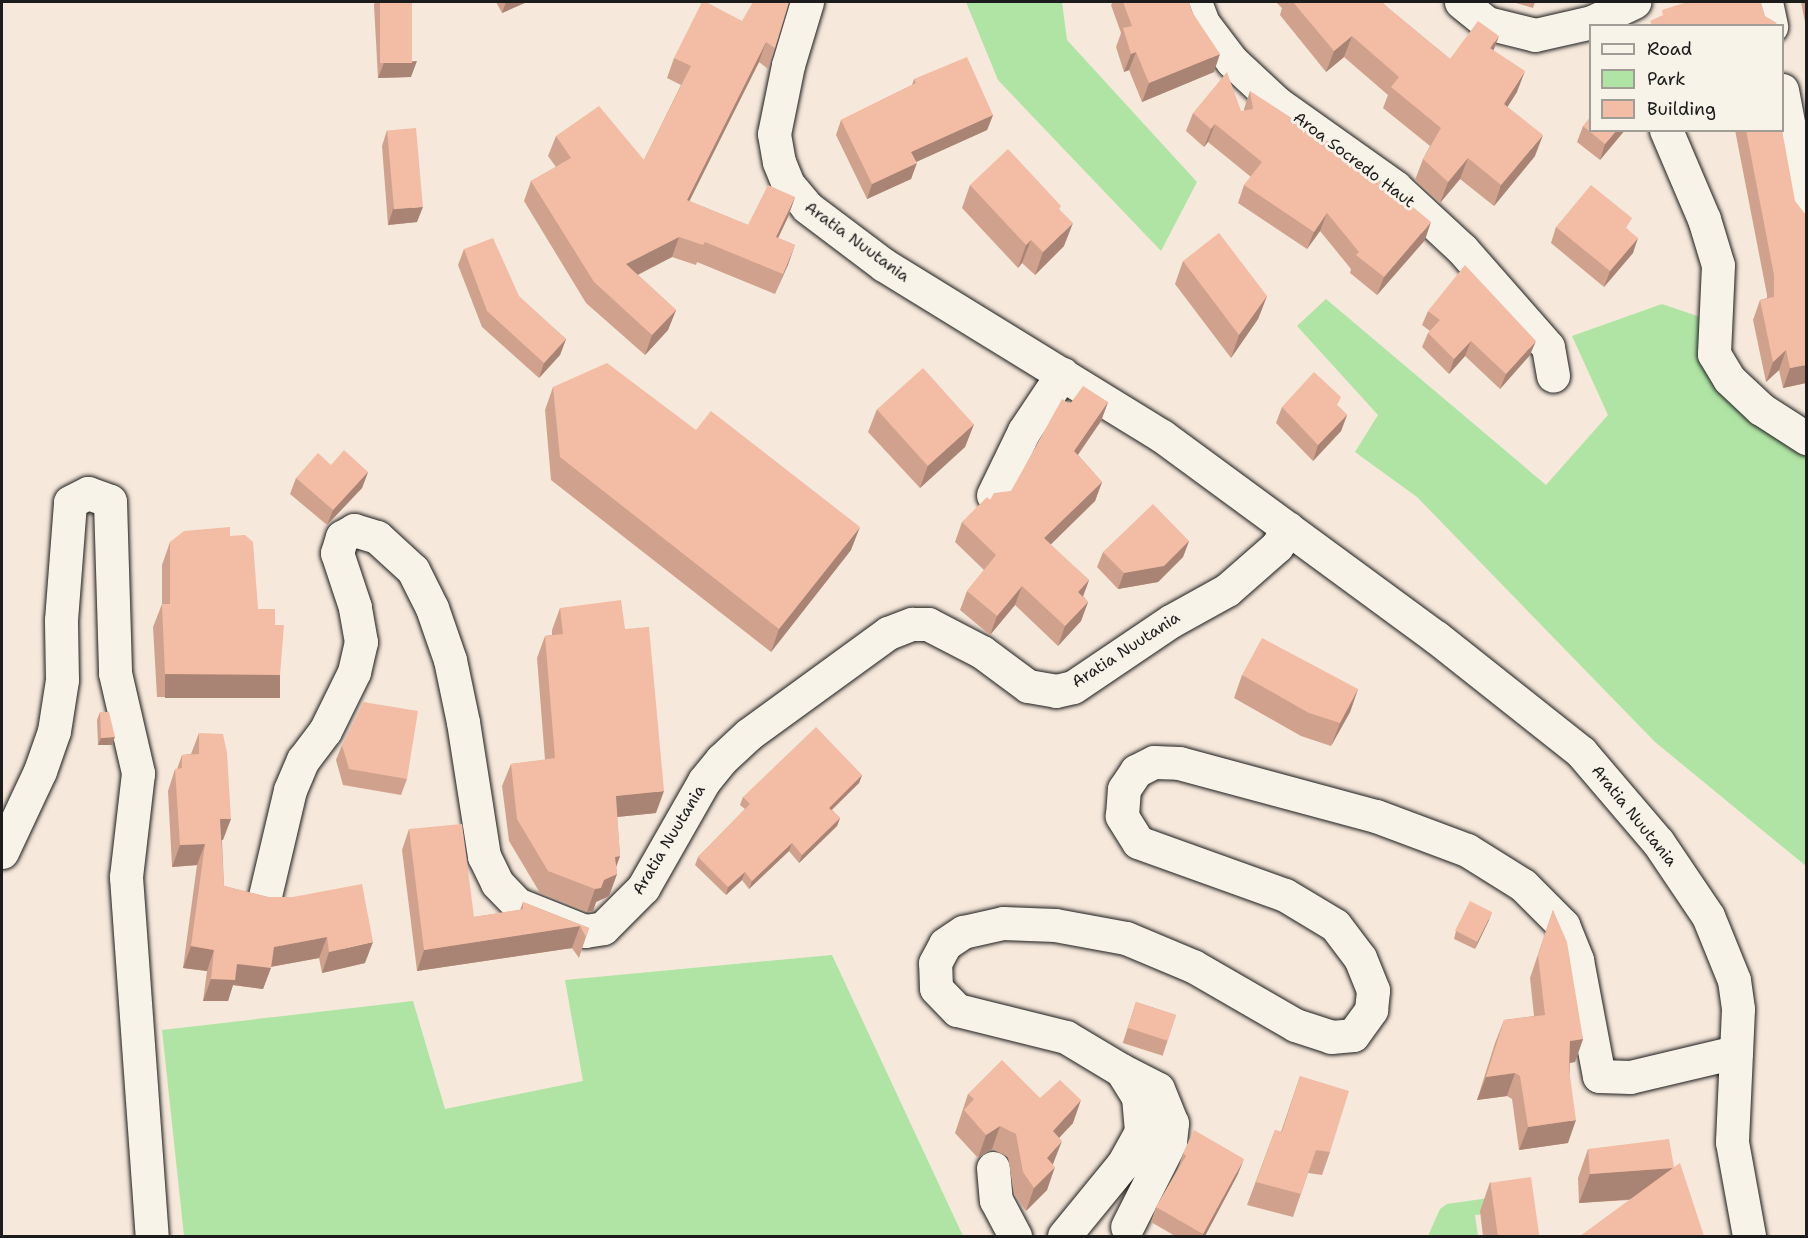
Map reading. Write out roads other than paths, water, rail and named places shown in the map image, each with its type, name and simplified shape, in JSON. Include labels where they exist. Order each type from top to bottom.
[{"type":"street","name":"Aratia Nuutania","points":[[807,2],[782,88],[774,134],[779,162],[788,183],[807,207],[884,265],[1146,425],[1544,719],[1581,752],[1629,808],[1695,893],[1724,949],[1738,1009],[1732,1142],[1749,1236]]},
{"type":"street","name":"Aroa Socredo Haut","points":[[1195,2],[1203,23],[1232,61],[1270,96],[1395,187],[1462,249],[1548,347],[1553,376]]},
{"type":"street","points":[[1461,2],[1487,23],[1512,31],[1535,35],[1589,25]]},
{"type":"street","points":[[1593,24],[1634,2]]},
{"type":"street","points":[[1766,2],[1771,24]]},
{"type":"street","points":[[1784,101],[1806,217]]},
{"type":"street","points":[[1666,132],[1704,219],[1718,265],[1714,354],[1728,379],[1761,409],[1806,438]]},
{"type":"street","points":[[993,495],[1024,431],[1062,374]]},
{"type":"street","points":[[2,852],[40,771],[54,731],[62,680],[61,620],[70,502],[88,493],[110,501],[116,673],[138,773],[126,877],[152,1236]]},
{"type":"street","name":"Aratia Nuutania","points":[[264,900],[290,790],[303,760],[325,731],[354,672],[361,642],[356,607],[337,553],[342,537],[354,530],[377,537],[413,570],[432,608],[457,691],[484,856],[497,883],[517,904],[585,931],[603,928],[623,913],[643,888],[704,781],[721,760],[749,734],[888,633],[928,624],[974,647],[1028,686],[1056,691],[1073,687],[1171,621],[1227,590],[1277,546],[1288,528]]},
{"type":"street","points":[[1127,1227],[1170,1142],[1172,1123],[1158,1089],[1121,1070],[1099,1053],[1066,1037],[957,1010],[936,988],[935,963],[945,945],[963,932],[1003,923],[1055,925],[1126,938],[1193,966],[1295,1025],[1331,1037],[1353,1035],[1371,1010],[1373,990],[1360,958],[1335,925],[1285,895],[1138,842],[1122,816],[1124,789],[1136,771],[1154,762],[1179,762],[1376,816],[1467,850],[1523,885],[1563,925],[1574,951],[1599,1076],[1630,1077],[1736,1052]]},
{"type":"street","points":[[1064,1236],[1123,1164],[1141,1131],[1138,1097],[1121,1070]]},
{"type":"street","points":[[993,1168],[996,1200],[1015,1236]]}]
